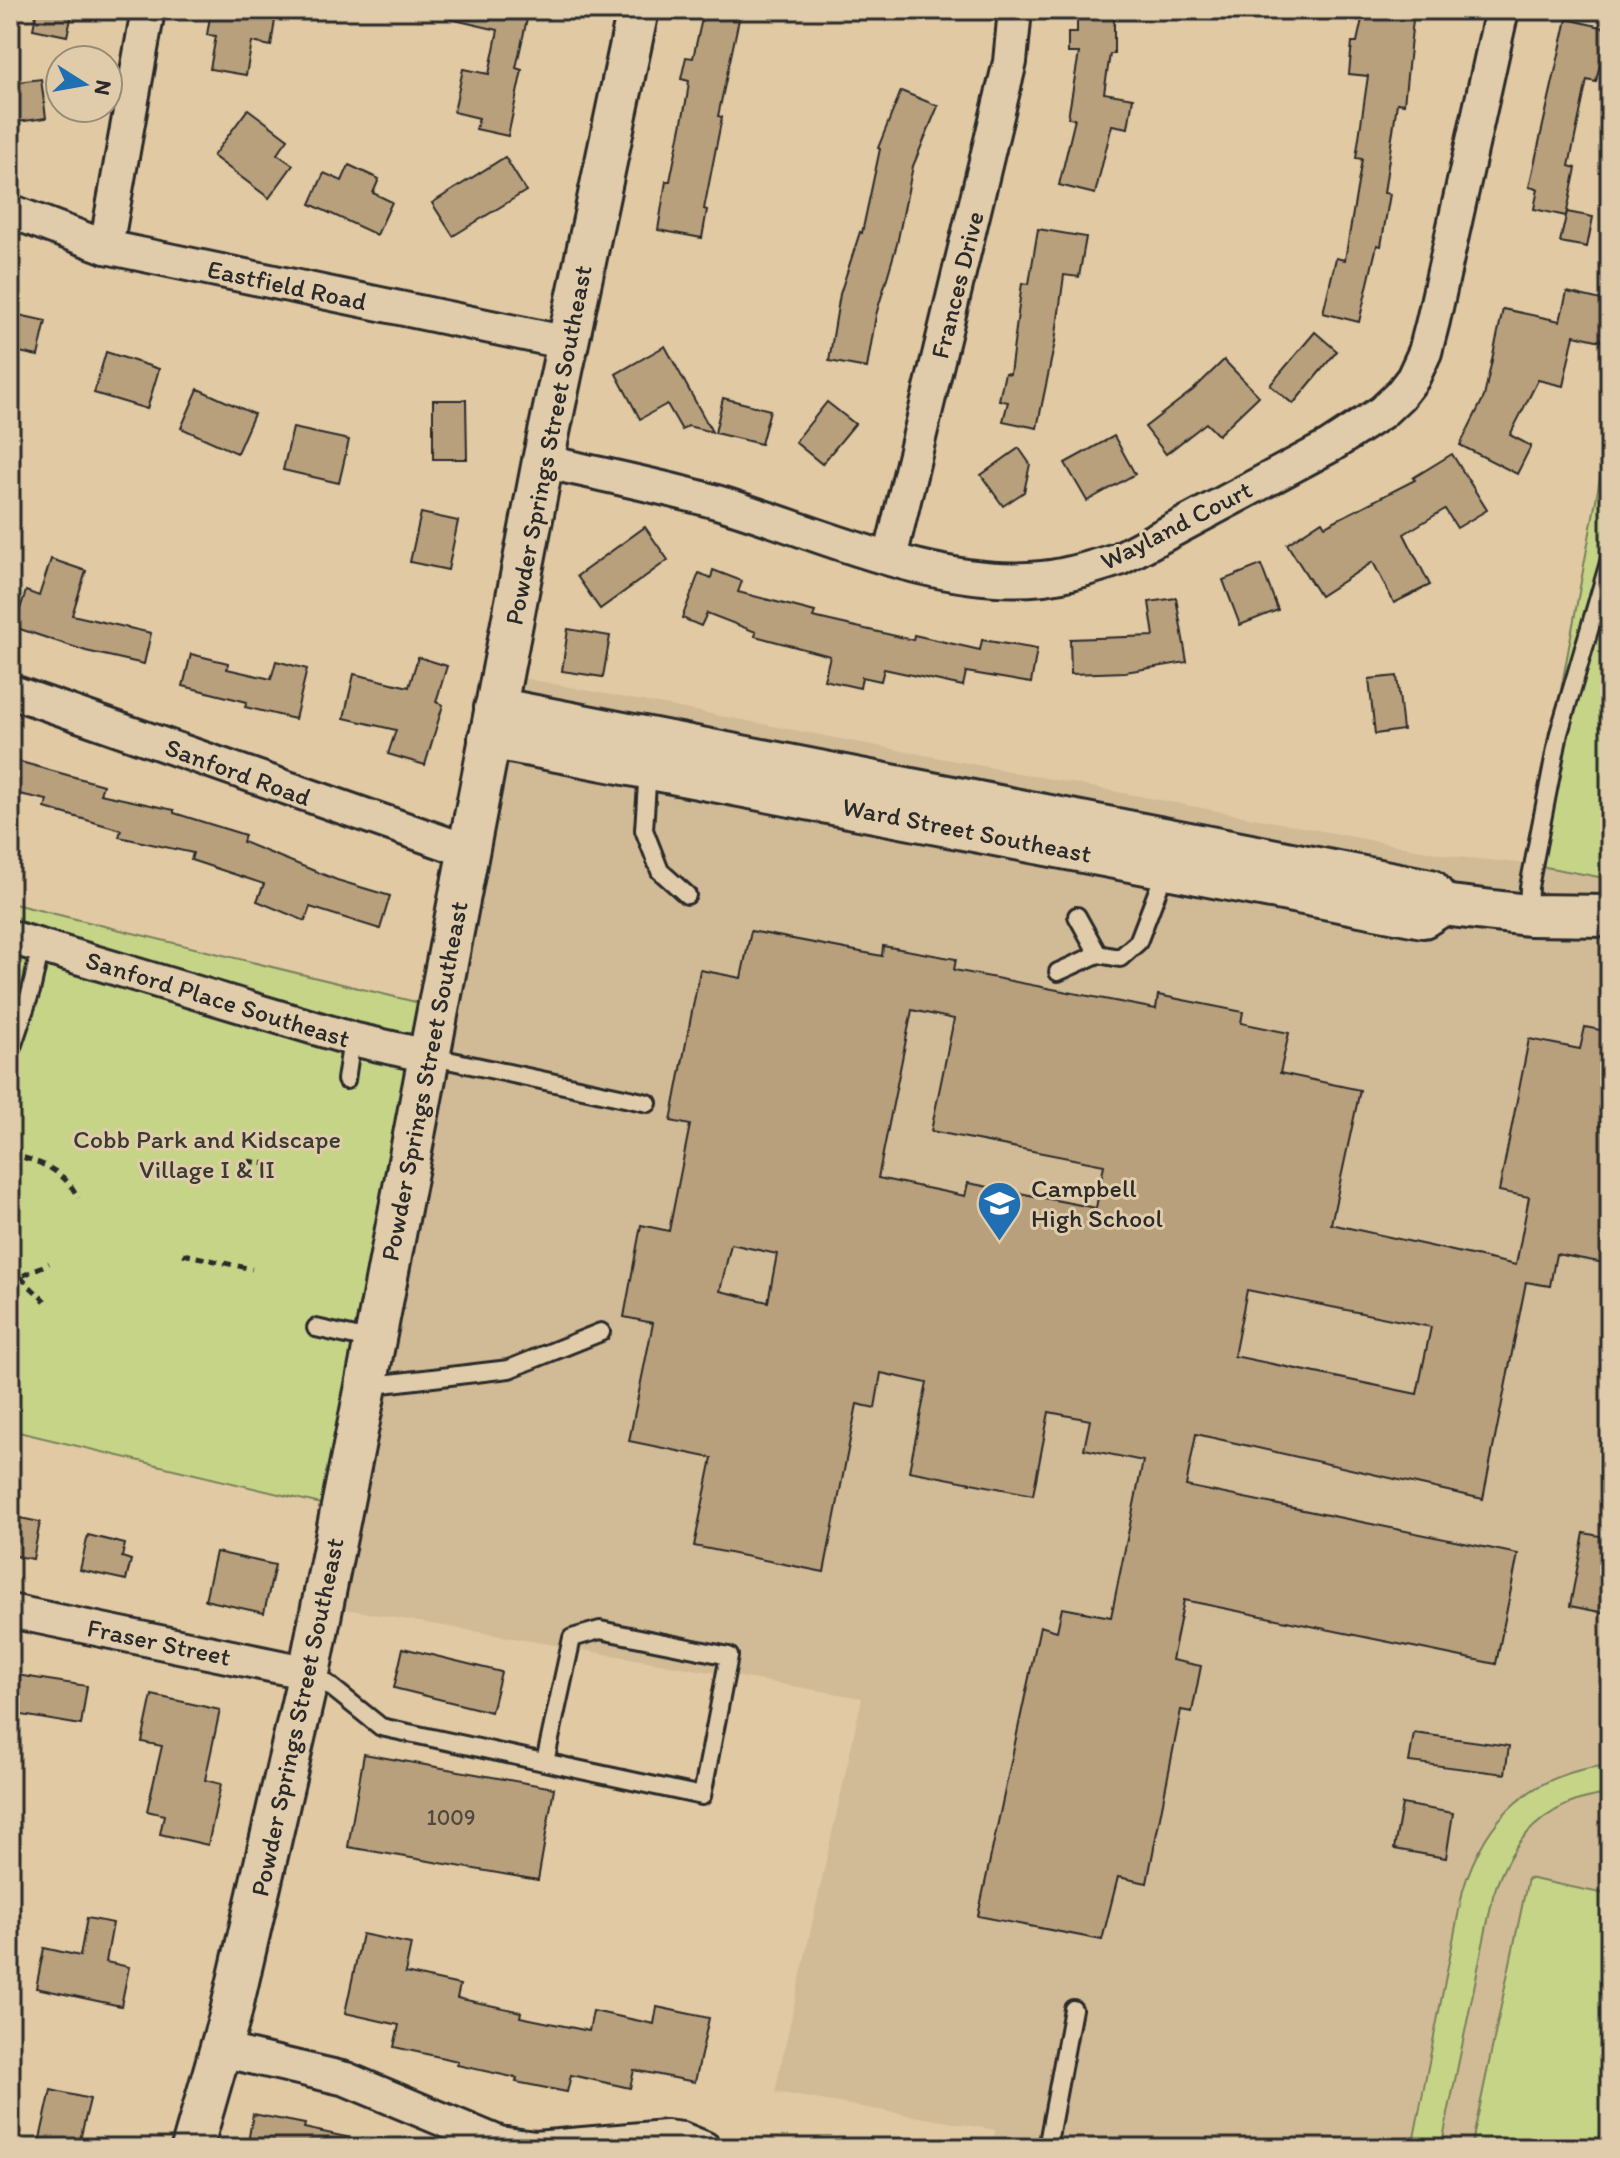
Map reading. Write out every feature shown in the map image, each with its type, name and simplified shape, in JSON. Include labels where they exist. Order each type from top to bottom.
[{"type":"street","points":[[106,247],[148,10]]},
{"type":"street","name":"Powder Springs Street Southeast","points":[[192,2148],[221,2050],[309,1673],[543,461],[638,10]]},
{"type":"street","name":"Frances Drive","points":[[890,558],[1010,62],[1015,10]]},
{"type":"street","name":"Wayland Court","points":[[543,461],[722,503],[835,543],[948,572],[1000,579],[1042,578],[1084,570],[1133,551],[1340,440],[1382,412],[1413,378],[1425,352],[1502,10]]},
{"type":"street","name":"Eastfield Road","points":[[10,211],[106,247],[568,343]]},
{"type":"street","name":"Sanford Road","points":[[10,691],[468,851]]},
{"type":"street","name":"Ward Street Southeast","points":[[492,723],[651,753],[1135,832],[1430,890],[1442,905]]},
{"type":"street","name":"Ward Street Southeast","points":[[651,753],[1159,868],[1423,917],[1442,905],[1528,915],[1610,916]]},
{"type":"street","name":"Sanford Place Southeast","points":[[10,937],[352,1039],[428,1056]]},
{"type":"street","name":"Fraser Street","points":[[10,1611],[309,1673]]},
{"type":"street","points":[[221,2050],[346,2079],[469,2132],[515,2146],[556,2146],[666,2137],[682,2139],[704,2148]]},
{"type":"lane","points":[[1528,915],[1529,887],[1559,733],[1610,559]]},
{"type":"lane","points":[[651,753],[644,830],[660,871],[687,895]]},
{"type":"lane","points":[[1058,972],[1098,954],[1120,958],[1138,942],[1161,882],[1159,868],[1135,832]]},
{"type":"lane","points":[[1077,916],[1098,954]]},
{"type":"lane","points":[[10,1053],[31,991],[41,946]]},
{"type":"lane","points":[[346,1080],[352,1039]]},
{"type":"lane","points":[[428,1056],[648,1103]]},
{"type":"lane","points":[[316,1328],[374,1342]]},
{"type":"lane","points":[[367,1381],[382,1384],[509,1369],[601,1332]]},
{"type":"lane","points":[[309,1673],[325,1682],[381,1727],[702,1796],[729,1656],[600,1630],[572,1638],[545,1762]]},
{"type":"lane","points":[[1047,2148],[1073,2009]]},
{"type":"path","points":[[10,1154],[56,1170],[73,1187],[78,1198]]},
{"type":"path","points":[[248,1161],[272,1165]]},
{"type":"path","points":[[183,1254],[252,1269]]},
{"type":"path","points":[[20,1277],[49,1263]]},
{"type":"path","points":[[10,1274],[20,1277],[45,1301]]},
{"type":"shaded area","name":"Campbell High School","points":[[1610,424],[1610,2148],[992,2148],[995,2130],[775,2092],[862,1698],[322,1605],[340,1508],[10,1430],[10,903],[431,1006],[496,673],[1458,857],[1528,864]]},
{"type":"green space","points":[[1610,424],[1610,879],[1529,864]]},
{"type":"green space","name":"Cobb Park and Kidscape Village I & II","points":[[10,903],[432,1006],[342,1509],[10,1430]]},
{"type":"green space","points":[[1610,1765],[1610,1794],[1568,1804],[1550,1814],[1521,1840],[1510,1856],[1493,1896],[1441,2148],[1412,2148],[1463,1890],[1485,1840],[1499,1820],[1535,1789],[1582,1770]]},
{"type":"green space","points":[[1528,1878],[1610,1895],[1610,2148],[1471,2148]]},
{"type":"building","points":[[37,10],[73,10],[67,36],[33,29]]},
{"type":"building","points":[[211,10],[248,10],[247,15],[275,20],[271,46],[252,42],[246,75],[210,69],[216,36],[207,35]]},
{"type":"building","points":[[451,10],[529,10],[516,68],[522,70],[508,136],[476,129],[479,118],[454,112],[463,69],[489,74],[498,30],[450,19]]},
{"type":"building","points":[[704,10],[741,10],[718,116],[722,117],[704,209],[707,210],[702,238],[658,230],[666,181],[670,181],[687,97],[689,81],[681,79],[686,57],[693,58]]},
{"type":"building","points":[[1077,10],[1114,10],[1114,54],[1110,54],[1104,93],[1133,98],[1128,128],[1112,125],[1095,194],[1059,185],[1075,119],[1068,118],[1079,53],[1068,53],[1068,33],[1077,33]]},
{"type":"building","points":[[1364,10],[1414,10],[1404,104],[1397,103],[1384,193],[1390,194],[1381,246],[1377,245],[1359,322],[1323,313],[1336,258],[1345,260],[1362,159],[1356,158],[1368,76],[1349,74],[1352,42],[1357,42]]},
{"type":"building","points":[[1567,19],[1610,29],[1610,61],[1601,59],[1596,82],[1587,80],[1569,166],[1576,168],[1566,216],[1534,209],[1538,189],[1529,187]]},
{"type":"building","points":[[41,79],[44,118],[10,123],[10,83]]},
{"type":"building","points":[[901,91],[938,106],[913,166],[897,244],[876,315],[867,368],[829,361],[840,294],[862,233],[878,148]]},
{"type":"building","points":[[248,109],[288,139],[277,154],[293,165],[269,198],[213,156]]},
{"type":"building","points":[[505,157],[526,191],[453,236],[432,203]]},
{"type":"building","points":[[349,165],[379,179],[373,193],[392,202],[377,235],[310,204],[324,173],[342,181]]},
{"type":"building","points":[[1567,212],[1593,217],[1587,247],[1560,242]]},
{"type":"building","points":[[1038,229],[1086,237],[1079,277],[1064,275],[1055,342],[1037,428],[1003,421],[1008,402],[999,400],[1005,373],[1010,374],[1022,283],[1029,284]]},
{"type":"building","points":[[1567,292],[1610,302],[1601,341],[1574,335],[1563,386],[1538,380],[1510,435],[1531,446],[1517,474],[1460,445],[1484,397],[1503,309],[1560,321]]},
{"type":"building","points":[[10,313],[46,321],[38,356],[10,350]]},
{"type":"building","points":[[1315,332],[1337,351],[1293,404],[1270,385]]},
{"type":"building","points":[[665,346],[712,432],[688,426],[682,430],[667,404],[640,419],[616,374]]},
{"type":"building","points":[[106,352],[159,369],[147,409],[94,393]]},
{"type":"building","points":[[1224,360],[1259,396],[1218,435],[1206,423],[1166,454],[1145,427],[1193,390]]},
{"type":"building","points":[[198,389],[254,414],[237,453],[181,428]]},
{"type":"building","points":[[723,398],[770,410],[761,444],[715,433]]},
{"type":"building","points":[[433,400],[466,400],[467,459],[433,459]]},
{"type":"building","points":[[827,402],[855,424],[822,464],[795,442]]},
{"type":"building","points":[[293,428],[349,440],[339,483],[283,470]]},
{"type":"building","points":[[1114,436],[1135,474],[1087,501],[1065,463]]},
{"type":"building","points":[[1019,448],[1030,464],[1024,492],[1003,506],[981,475]]},
{"type":"building","points":[[1452,454],[1487,510],[1457,528],[1445,509],[1404,534],[1430,585],[1394,603],[1373,562],[1320,596],[1287,544],[1322,521],[1325,526],[1415,480],[1413,478]]},
{"type":"building","points":[[421,513],[458,521],[448,570],[410,562]]},
{"type":"building","points":[[645,527],[668,560],[600,609],[577,576]]},
{"type":"building","points":[[51,559],[86,571],[72,615],[151,633],[144,664],[86,651],[14,627],[26,591],[39,596]]},
{"type":"building","points":[[1261,565],[1278,610],[1240,625],[1223,580]]},
{"type":"building","points":[[713,570],[742,581],[738,592],[815,612],[813,617],[913,640],[914,635],[980,650],[982,640],[1037,649],[1031,683],[966,672],[963,686],[884,669],[881,681],[862,677],[860,688],[824,680],[830,656],[755,636],[756,632],[707,613],[701,626],[682,618],[699,573],[711,578]]},
{"type":"building","points":[[1176,598],[1187,662],[1125,672],[1071,674],[1070,639],[1154,636],[1149,602]]},
{"type":"building","points":[[568,629],[610,636],[603,677],[562,671]]},
{"type":"building","points":[[191,654],[228,663],[227,669],[271,679],[276,661],[307,669],[295,719],[245,707],[247,702],[183,686]]},
{"type":"building","points":[[418,657],[447,666],[436,702],[443,705],[425,765],[388,754],[396,730],[344,718],[354,674],[409,687]]},
{"type":"building","points":[[1397,676],[1403,730],[1375,734],[1369,679]]},
{"type":"building","points":[[10,759],[103,785],[100,794],[174,810],[174,813],[245,835],[243,842],[337,880],[390,896],[380,929],[310,907],[305,921],[257,901],[264,884],[191,860],[193,853],[119,837],[121,830],[45,808],[47,800],[10,792]]},
{"type":"building","name":"Campbell High School","points":[[751,931],[882,956],[883,946],[956,959],[954,970],[1156,1009],[1158,995],[1243,1012],[1241,1023],[1289,1033],[1280,1073],[1360,1090],[1331,1224],[1516,1265],[1529,1197],[1499,1191],[1529,1039],[1580,1049],[1585,1027],[1610,1032],[1610,1264],[1556,1254],[1550,1286],[1526,1282],[1483,1499],[1196,1434],[1186,1486],[1518,1554],[1496,1664],[1184,1600],[1172,1660],[1201,1666],[1192,1712],[1181,1710],[1147,1883],[1118,1877],[1102,1940],[978,1916],[1040,1626],[1057,1631],[1062,1608],[1111,1617],[1143,1461],[1084,1449],[1090,1420],[1049,1412],[1033,1495],[909,1471],[927,1383],[881,1373],[875,1408],[857,1404],[824,1572],[694,1546],[712,1458],[629,1441],[653,1323],[624,1317],[641,1225],[669,1231],[690,1125],[671,1121],[700,970],[741,978]],"holes":[[[912,1010],[954,1019],[931,1131],[1104,1165],[1096,1208],[968,1183],[965,1196],[878,1178]],[[731,1244],[777,1254],[768,1302],[720,1291]],[[1247,1290],[1431,1327],[1417,1394],[1234,1356]]]},
{"type":"building","points":[[10,1516],[40,1522],[33,1559],[10,1555]]},
{"type":"building","points":[[1584,1533],[1610,1538],[1610,1614],[1570,1606]]},
{"type":"building","points":[[88,1535],[125,1544],[122,1557],[131,1560],[126,1580],[80,1570]]},
{"type":"building","points":[[216,1552],[275,1565],[264,1613],[205,1600]]},
{"type":"building","points":[[403,1648],[501,1672],[491,1712],[394,1688]]},
{"type":"building","points":[[10,1674],[87,1686],[81,1725],[10,1713]]},
{"type":"building","points":[[152,1695],[220,1710],[205,1780],[221,1784],[208,1845],[160,1834],[164,1815],[147,1811],[162,1746],[142,1742]]},
{"type":"building","points":[[1414,1733],[1509,1746],[1505,1774],[1409,1762]]},
{"type":"building","points":[[364,1754],[554,1788],[538,1880],[348,1847]]},
{"type":"building","points":[[1402,1804],[1453,1813],[1446,1858],[1394,1849]]},
{"type":"building","points":[[87,1918],[113,1923],[106,1962],[129,1967],[121,2006],[36,1988],[44,1948],[80,1956]]},
{"type":"building","points":[[362,1934],[411,1944],[405,1973],[460,1985],[457,1998],[521,2012],[520,2017],[589,2031],[593,2011],[654,2024],[657,2007],[709,2018],[695,2082],[634,2070],[630,2088],[571,2075],[567,2092],[516,2082],[517,2078],[457,2065],[458,2061],[394,2047],[399,2025],[345,2013]]},
{"type":"building","points":[[51,2090],[90,2099],[78,2148],[38,2148]]},
{"type":"building","points":[[253,2114],[305,2124],[304,2128],[351,2138],[350,2148],[247,2148]]},
{"type":"place","name":"Campbell High School","points":[[1000,1242]]}]
